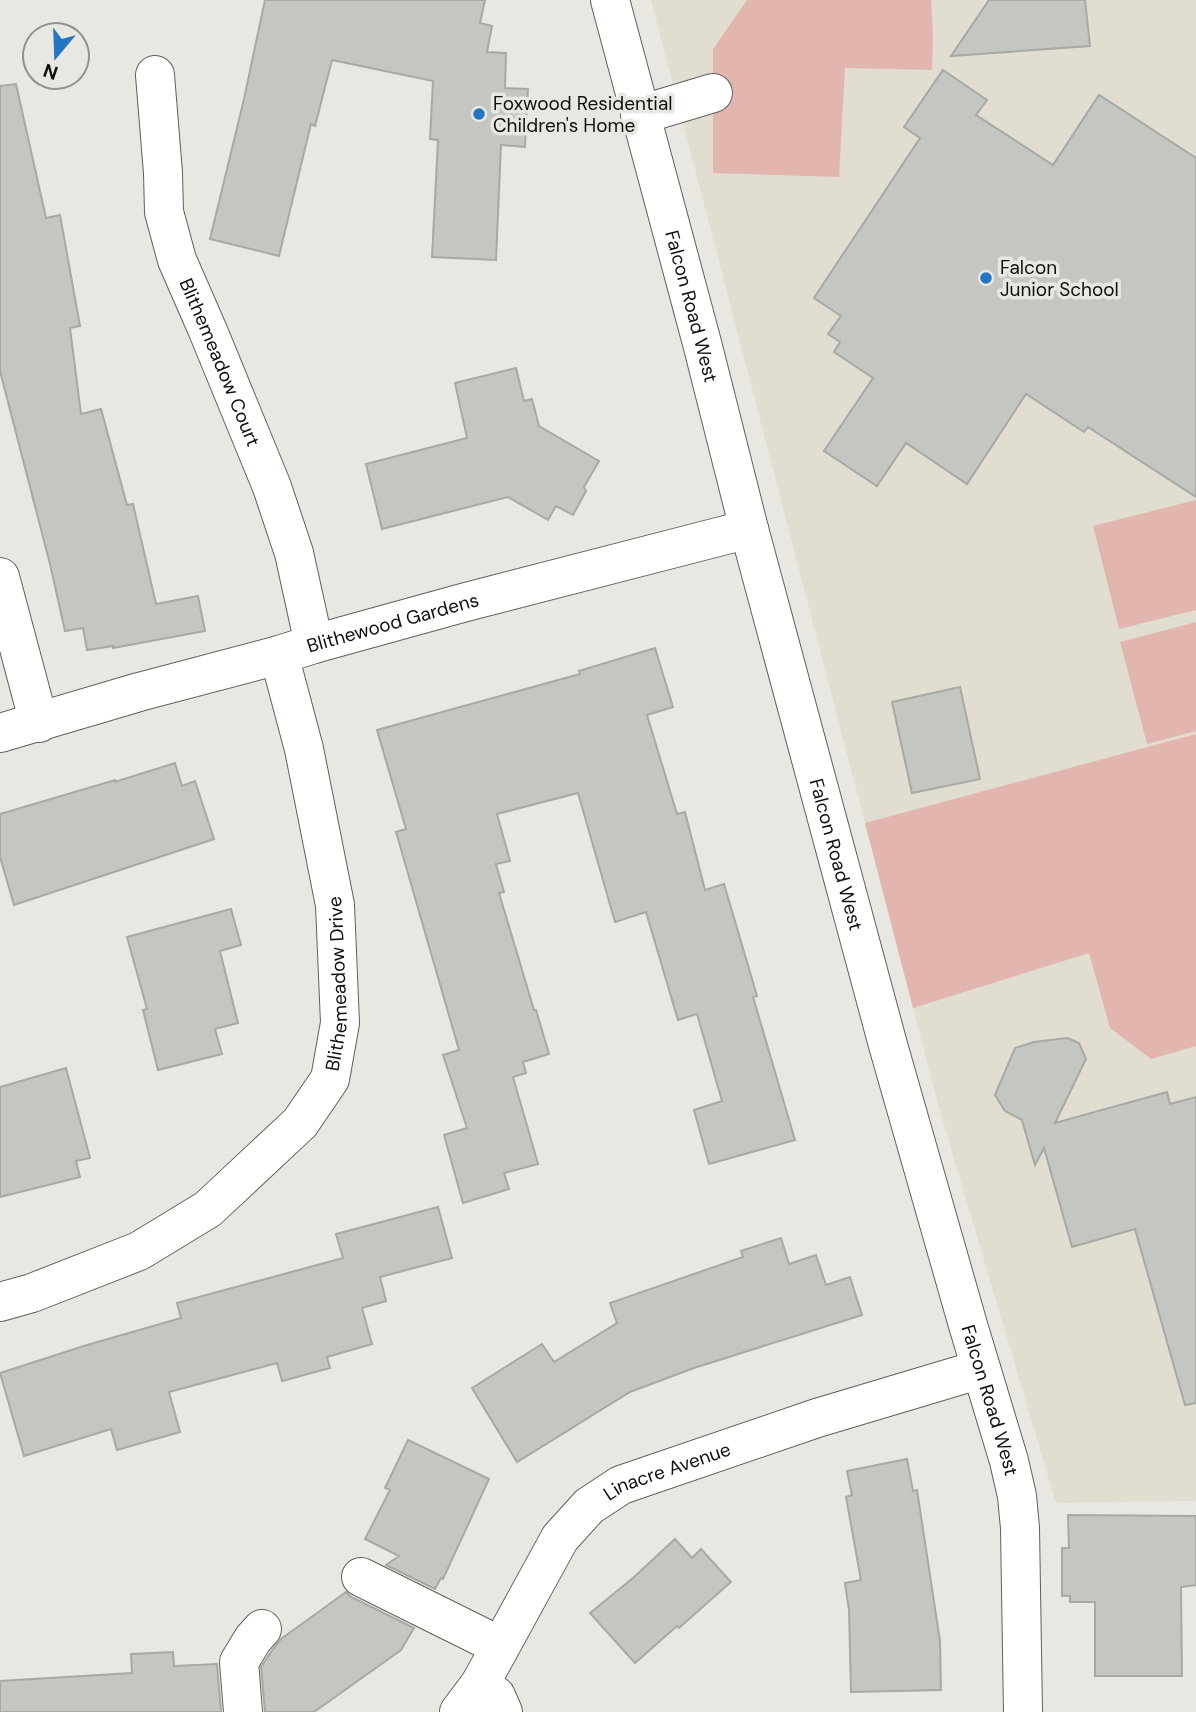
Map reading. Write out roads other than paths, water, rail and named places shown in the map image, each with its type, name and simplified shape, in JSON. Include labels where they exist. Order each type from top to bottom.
[{"type":"street","name":"Falcon Road West","points":[[610,0],[888,1045],[1009,1461],[1017,1496],[1020,1528],[1023,1712]]},
{"type":"street","name":"Blithemeadow Court","points":[[155,75],[164,212],[177,260],[272,487],[294,552],[296,650]]},
{"type":"street","points":[[640,114],[713,93]]},
{"type":"street","name":"Blithewood Gardens","points":[[0,733],[466,602],[749,529]]},
{"type":"street","points":[[0,577],[38,723]]},
{"type":"street","name":"Blithemeadow Drive","points":[[0,1302],[32,1293],[139,1251],[208,1209],[300,1122],[330,1079],[340,1023],[335,905],[304,749],[296,650]]},
{"type":"street","name":"Linacre Avenue","points":[[480,1703],[500,1646],[560,1538],[589,1506],[621,1485],[817,1418],[981,1368]]},
{"type":"street","points":[[361,1577],[500,1646]]},
{"type":"street","points":[[243,1712],[239,1662],[262,1629]]},
{"type":"place","name":"Foxwood Residential Children's Home","points":[[479,114]]},
{"type":"place","name":"Falcon Junior School","points":[[986,278]]}]
